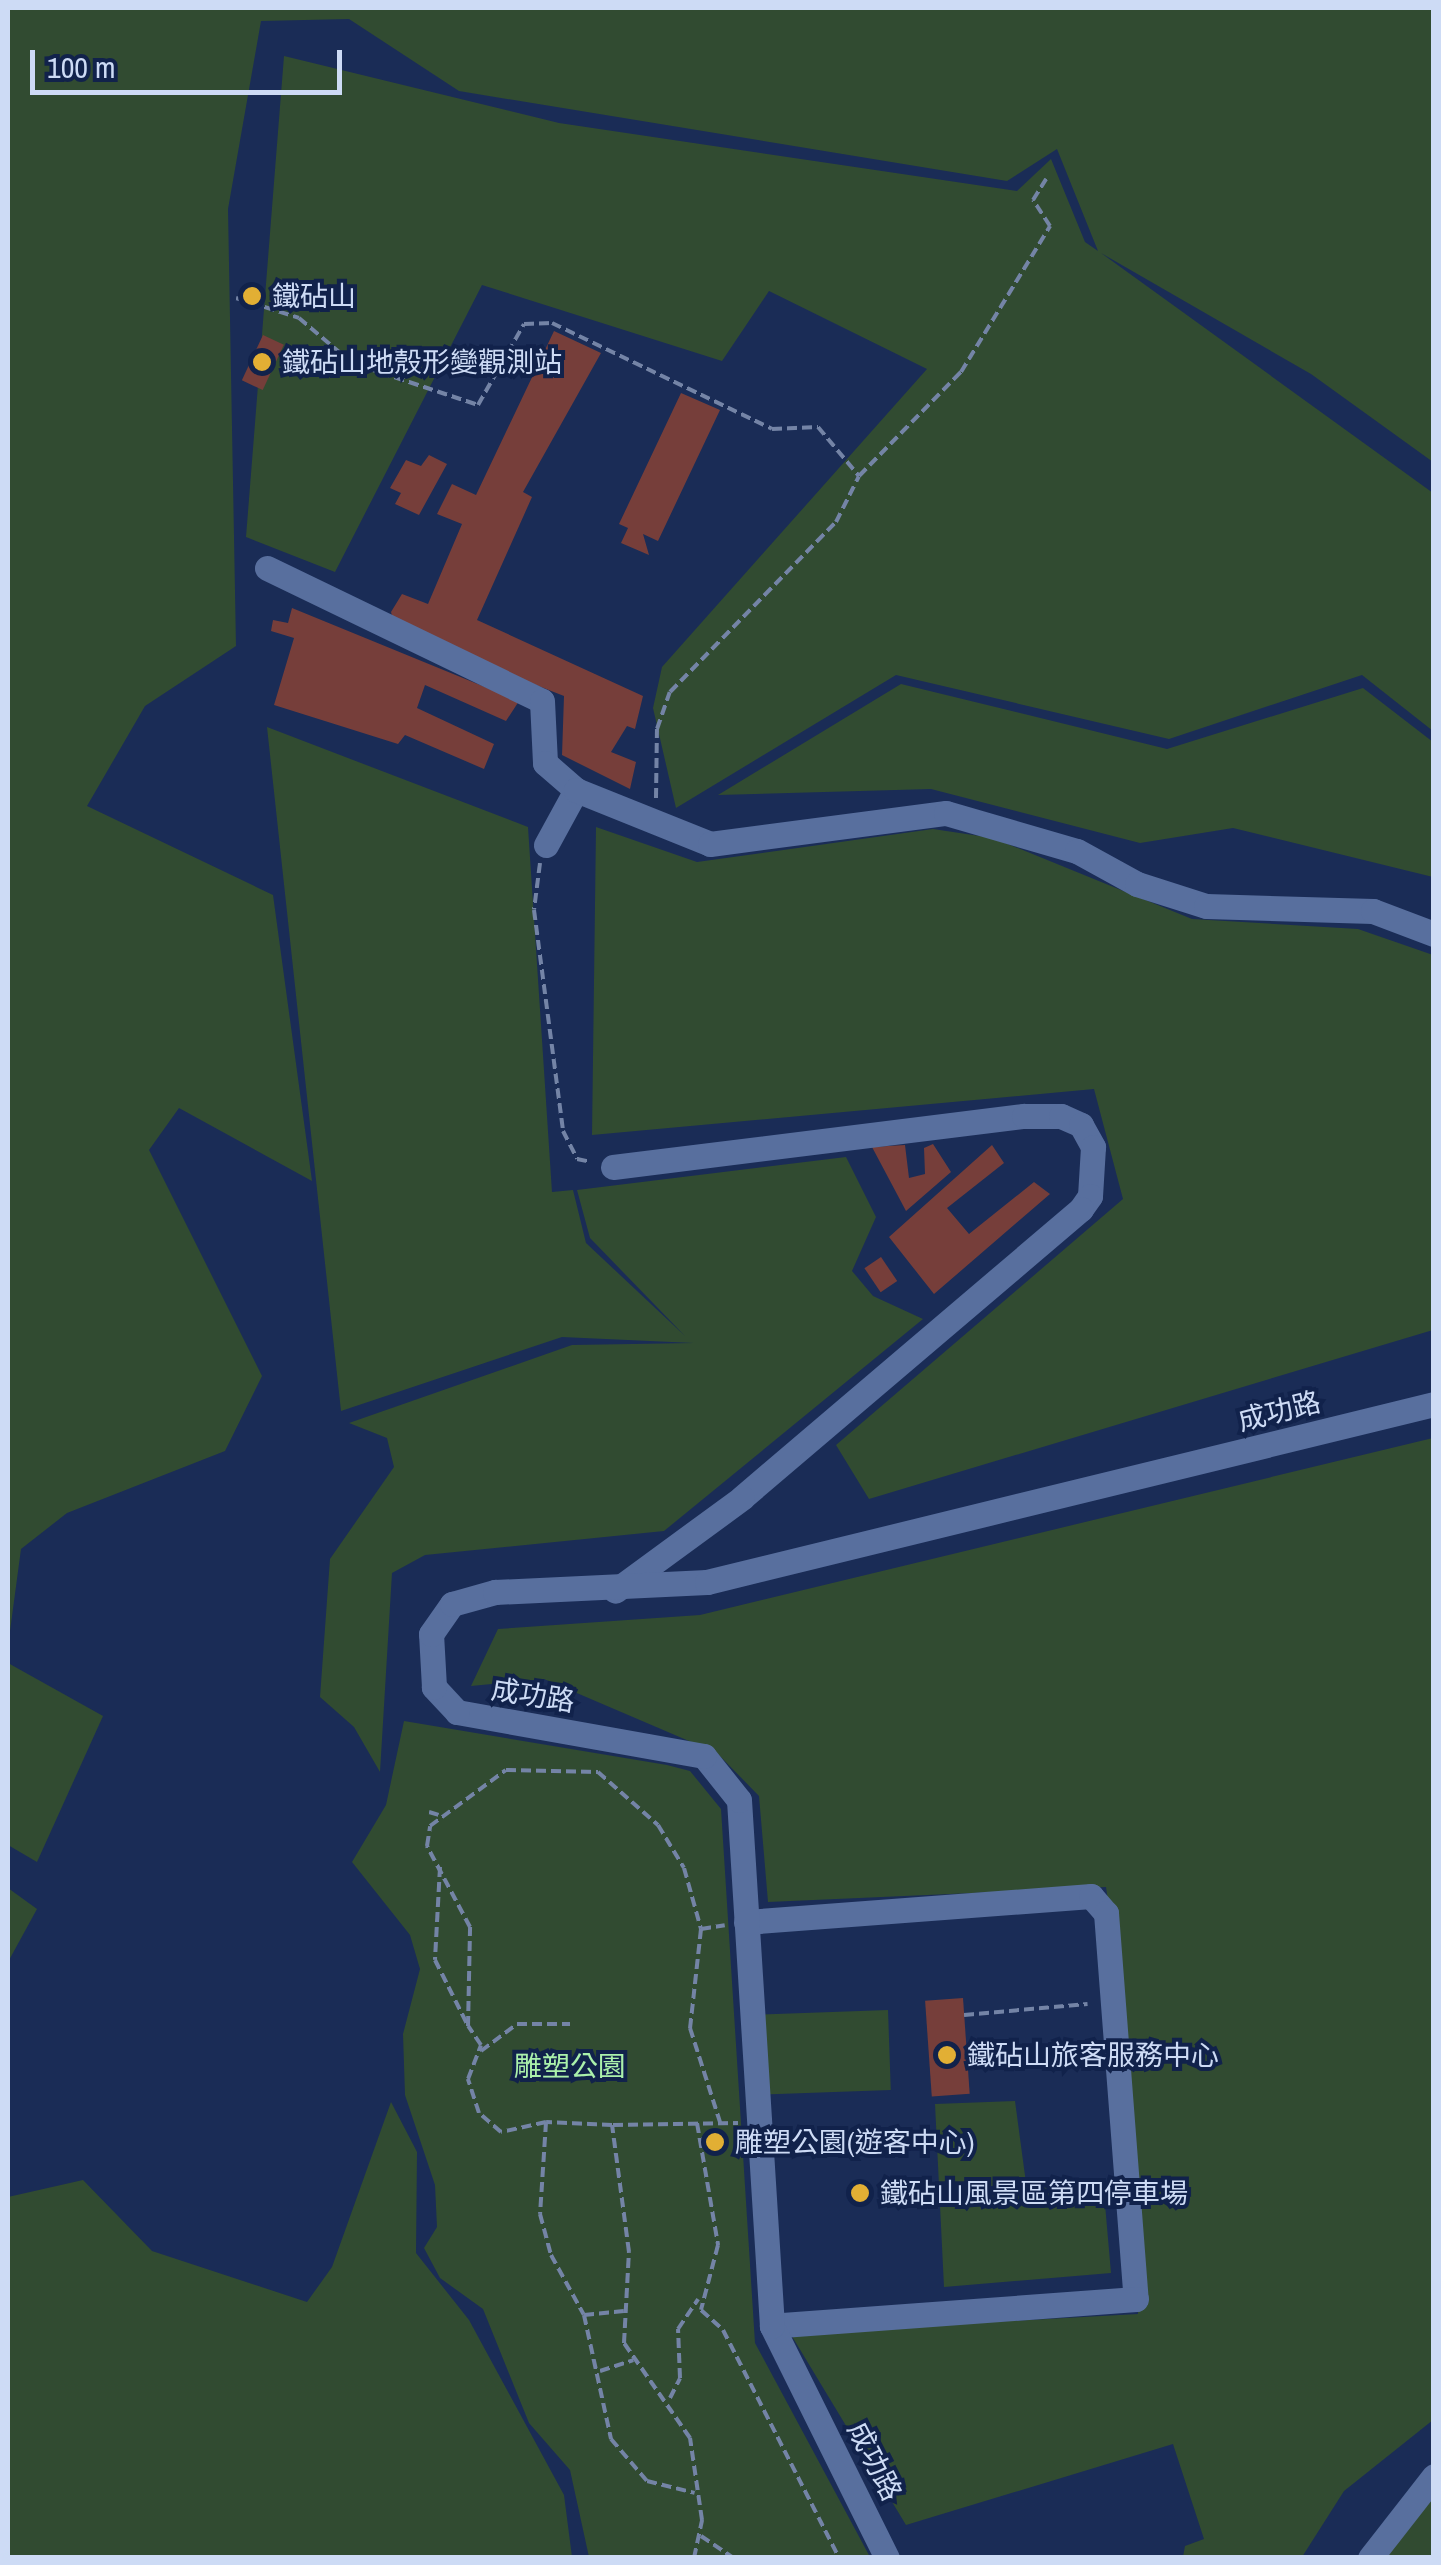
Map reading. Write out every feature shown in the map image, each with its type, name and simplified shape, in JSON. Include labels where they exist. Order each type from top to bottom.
[{"type":"street","points":[[267,568],[542,701],[545,763],[576,790],[656,828],[710,844],[946,813],[1060,845],[1206,906],[1373,910],[1434,934]]},
{"type":"street","points":[[546,845],[576,790]]},
{"type":"street","points":[[612,1166],[1024,1116],[1062,1116],[1081,1125],[1093,1148],[1090,1196],[1080,1208],[742,1498],[615,1591]]},
{"type":"street","name":"成功路","points":[[887,2558],[772,2326],[740,1800],[704,1756],[458,1712],[434,1687],[431,1634],[452,1604],[495,1592],[615,1591],[707,1582],[1434,1404]]},
{"type":"street","points":[[746,1922],[1091,1896],[1106,1913],[1136,2299],[772,2326]]},
{"type":"street","points":[[1370,2558],[1434,2476]]},
{"type":"path","points":[[656,828],[657,729],[670,692],[836,522],[859,476],[961,372],[1050,226],[1032,200],[1046,179]]},
{"type":"path","points":[[236,298],[299,318],[352,364],[478,405],[524,324],[552,323],[772,429],[818,427],[859,476]]},
{"type":"path","points":[[546,845],[534,910],[564,1131],[577,1159],[612,1166]]},
{"type":"path","points":[[468,2026],[470,1927],[426,1846],[439,1815],[506,1770],[598,1772],[658,1825],[684,1868],[700,1928],[690,2028],[720,2122]]},
{"type":"path","points":[[429,1812],[439,1815]]},
{"type":"path","points":[[440,1866],[435,1960],[478,2054],[470,2094],[490,2125],[501,2132],[546,2122],[758,2123]]},
{"type":"path","points":[[700,1928],[746,1922]]},
{"type":"path","points":[[964,2016],[1113,2001]]},
{"type":"path","points":[[478,2054],[517,2024],[570,2024]]},
{"type":"path","points":[[546,2122],[543,2237],[584,2315],[600,2370],[604,2419],[620,2452],[647,2481],[696,2492]]},
{"type":"path","points":[[670,2398],[680,2378],[678,2329],[698,2299],[718,2244],[697,2123]]},
{"type":"path","points":[[612,2125],[629,2252],[625,2311],[632,2360],[670,2398],[690,2438],[700,2535],[694,2558]]},
{"type":"path","points":[[698,2299],[723,2330],[839,2558]]},
{"type":"path","points":[[584,2315],[625,2311]]},
{"type":"path","points":[[600,2370],[632,2360]]},
{"type":"path","points":[[700,2535],[734,2558]]},
{"type":"green space","points":[[8,8],[1433,8],[1433,462],[1311,374],[1101,253],[1433,493],[1433,731],[1362,675],[1169,739],[896,675],[676,808],[653,708],[662,667],[927,369],[769,291],[722,361],[482,285],[335,572],[246,537],[284,56],[559,123],[1017,191],[1051,159],[1085,242],[1098,251],[1057,149],[1007,181],[459,91],[349,19],[261,21],[228,209],[236,646],[145,706],[87,806],[273,895],[312,1181],[179,1108],[149,1150],[262,1376],[225,1451],[67,1513],[21,1549],[8,1646]]},
{"type":"green space","points":[[901,684],[1167,749],[1363,688],[1433,742],[1433,877],[1233,828],[1140,843],[931,789],[718,795]]},
{"type":"green space","points":[[267,727],[528,827],[552,1192],[573,1190],[586,1243],[685,1336],[590,1238],[577,1190],[846,1157],[876,1217],[852,1271],[873,1296],[923,1319],[664,1531],[425,1555],[392,1573],[380,1772],[354,1727],[320,1697],[330,1559],[394,1467],[387,1438],[349,1423],[572,1345],[694,1343],[562,1337],[341,1411]]},
{"type":"green space","points":[[596,827],[697,862],[933,829],[993,838],[1192,919],[1358,929],[1433,955],[1433,1330],[869,1499],[836,1445],[1123,1199],[1094,1089],[592,1135]]},
{"type":"green space","points":[[1433,1438],[1433,2420],[1344,2491],[1302,2557],[1183,2557],[1185,2546],[1204,2539],[1173,2444],[906,2525],[790,2333],[1138,2314],[1124,2009],[1106,1887],[768,1902],[759,1796],[717,1753],[544,1679],[471,1686],[498,1629],[700,1615]]},
{"type":"green space","points":[[8,1663],[103,1716],[37,1862],[8,1845]]},
{"type":"green space","name":"雕塑公園","points":[[404,1721],[690,1771],[721,1809],[755,2343],[870,2557],[589,2557],[570,2470],[529,2423],[483,2309],[440,2278],[424,2248],[437,2227],[435,2185],[405,2095],[403,2034],[420,1969],[410,1935],[352,1862],[386,1805]]},
{"type":"green space","points":[[8,1888],[37,1909],[8,1962]]},
{"type":"green space","points":[[888,2010],[891,2090],[764,2094],[761,2014]]},
{"type":"green space","points":[[1015,2101],[1026,2183],[1103,2181],[1111,2273],[944,2287],[935,2104]]},
{"type":"green space","points":[[391,2102],[417,2152],[416,2253],[469,2320],[564,2495],[572,2557],[8,2557],[8,2197],[83,2180],[152,2251],[307,2302],[332,2267]]},
{"type":"green space","points":[[1433,2494],[1433,2557],[1380,2557]]},
{"type":"building","points":[[554,331],[601,353],[523,492],[532,497],[477,620],[643,696],[635,729],[627,726],[611,752],[636,762],[630,789],[562,755],[564,696],[396,630],[391,612],[402,594],[428,604],[462,524],[437,514],[452,484],[476,495]]},
{"type":"building","name":"鐵砧山地殼形變觀測站","points":[[263,335],[284,345],[263,390],[242,380]]},
{"type":"building","points":[[681,393],[720,410],[658,541],[643,534],[649,555],[621,543],[628,528],[619,524]]},
{"type":"building","points":[[429,455],[447,464],[419,515],[395,504],[401,493],[390,488],[406,460],[421,466]]},
{"type":"building","points":[[292,608],[519,701],[506,721],[425,685],[417,708],[494,744],[484,769],[405,735],[398,744],[274,705],[294,638],[271,631],[273,620],[288,623]]},
{"type":"building","points":[[933,1144],[951,1172],[906,1211],[872,1147],[905,1145],[909,1178],[925,1174],[924,1148]]},
{"type":"building","points":[[992,1145],[1004,1163],[947,1208],[969,1234],[1034,1182],[1050,1194],[934,1294],[889,1237]]},
{"type":"building","points":[[881,1257],[897,1281],[881,1292],[864,1268]]},
{"type":"building","name":"鐵砧山旅客服務中心","points":[[963,1998],[970,2094],[932,2096],[925,2001]]},
{"type":"place","name":"鐵砧山","points":[[252,296]]},
{"type":"place","name":"鐵砧山地殼形變觀測站","points":[[262,362]]},
{"type":"place","name":"鐵砧山旅客服務中心","points":[[947,2055]]},
{"type":"place","name":"雕塑公園(遊客中心)","points":[[715,2142]]},
{"type":"place","name":"鐵砧山風景區第四停車場","points":[[860,2193]]}]
